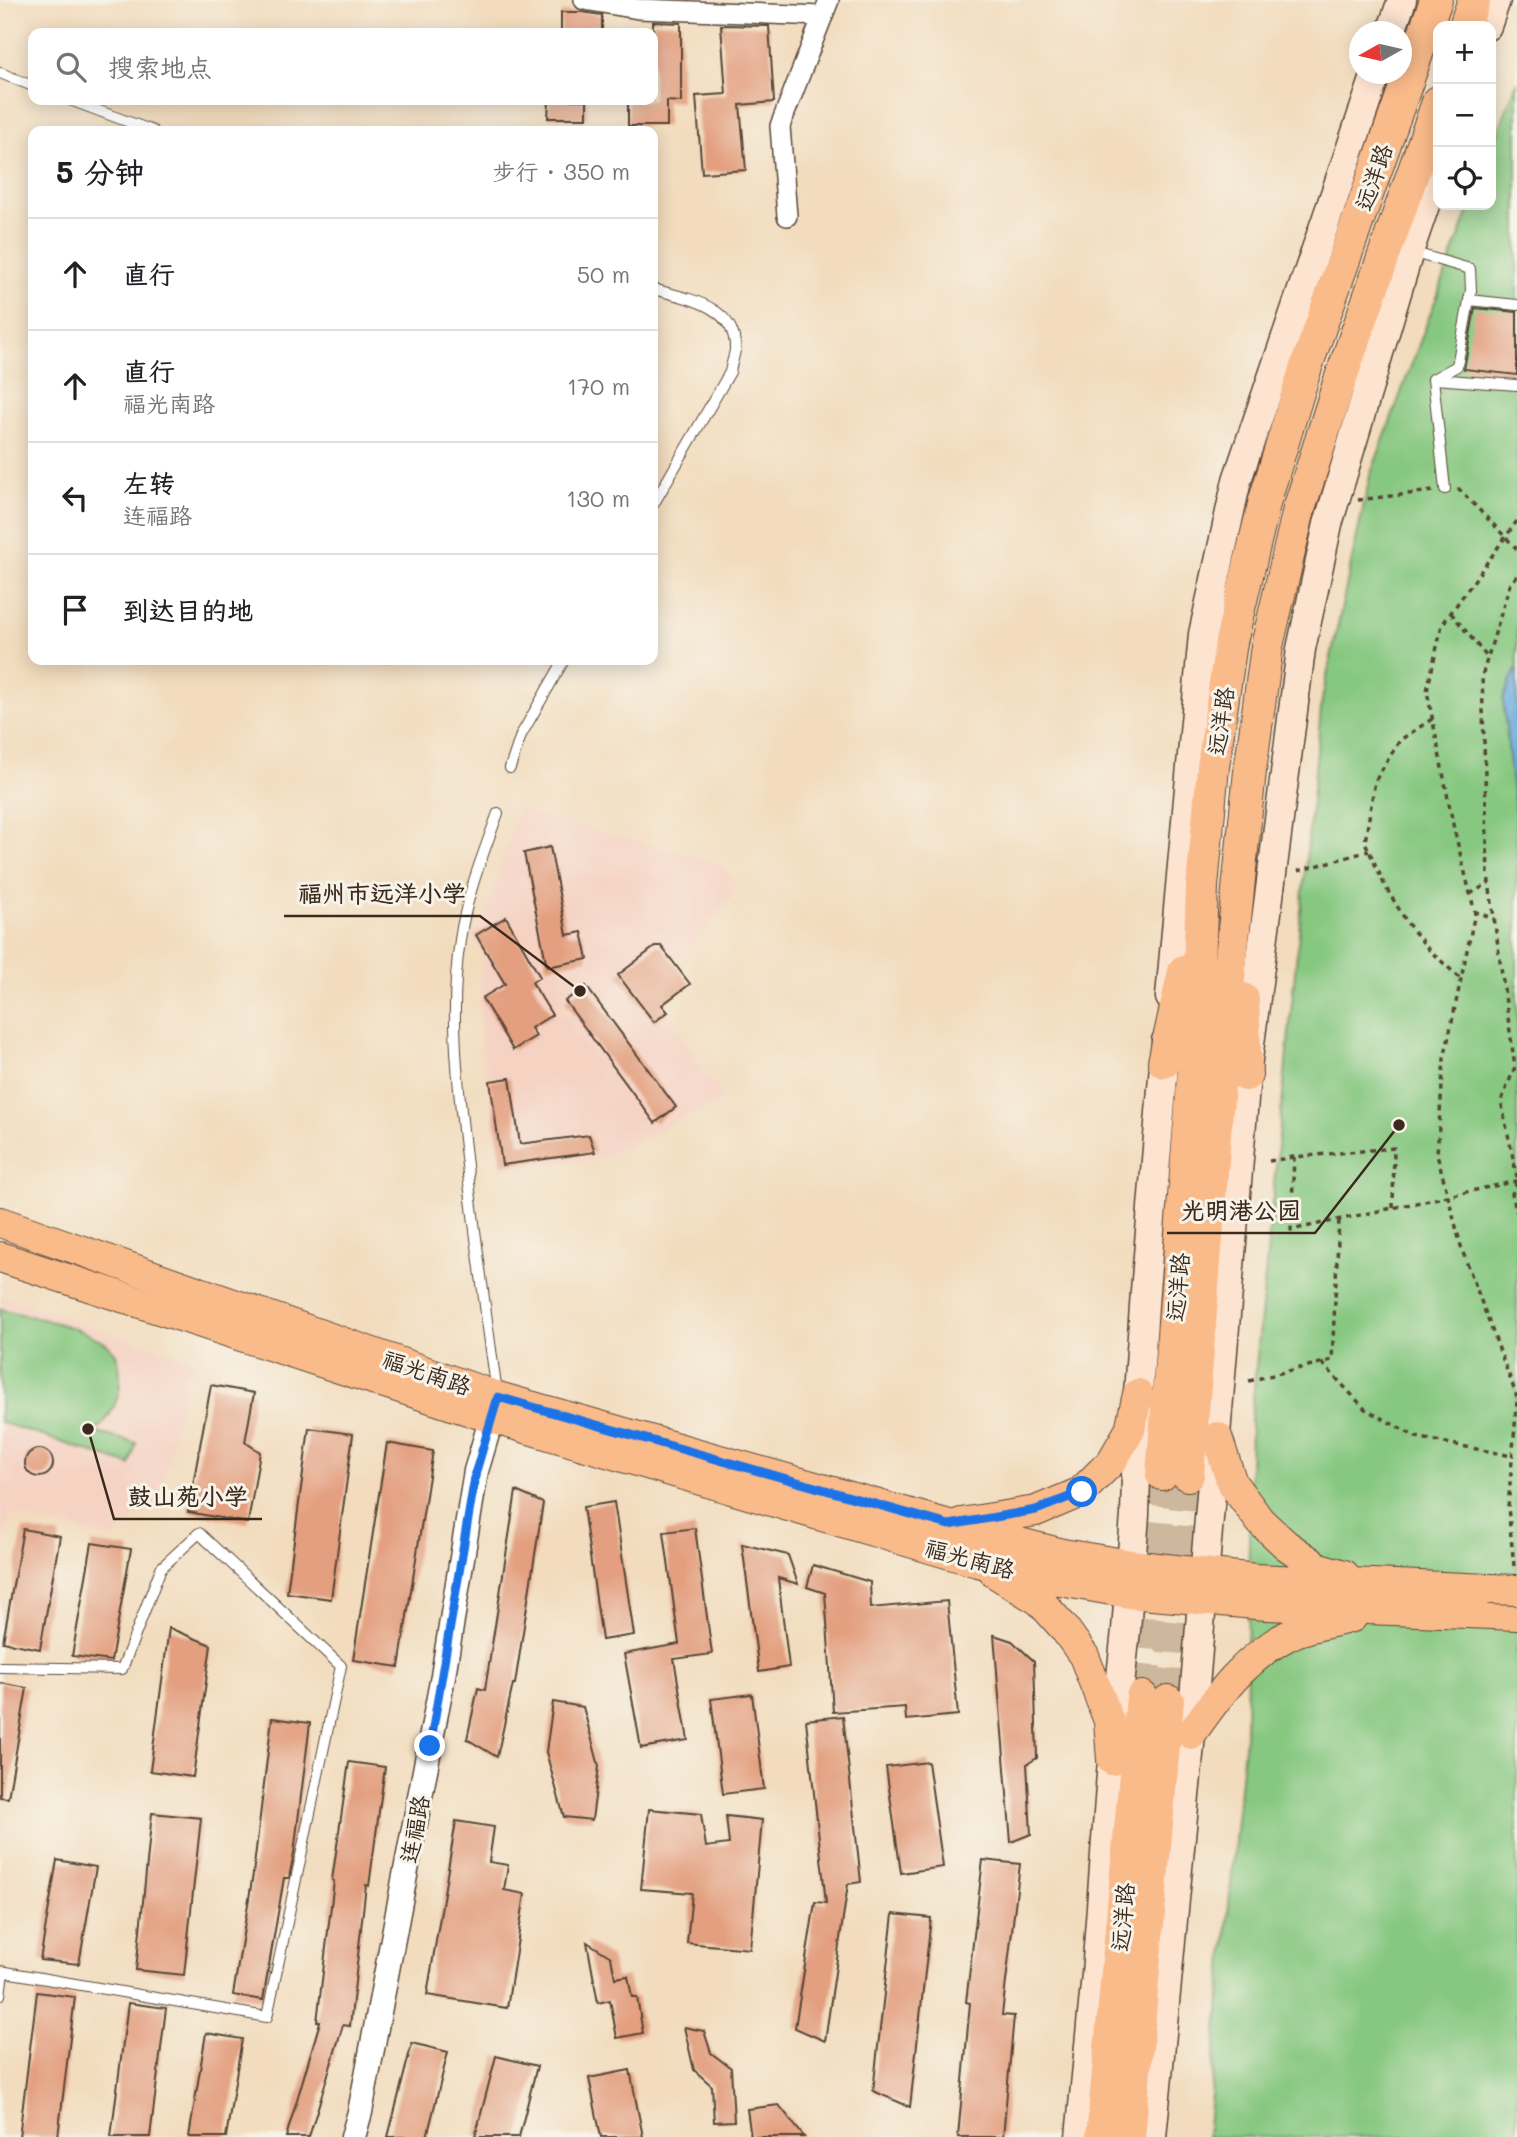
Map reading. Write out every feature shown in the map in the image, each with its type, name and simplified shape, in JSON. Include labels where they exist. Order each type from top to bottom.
[{"type":"highway","name":"远洋路","points":[[1433,116],[1339,383],[1299,509],[1267,646],[1251,771],[1175,1475],[1202,887],[1213,767],[1231,642],[1265,499],[1305,370],[1436,0]]},
{"type":"highway","points":[[1467,21],[1474,0]]},
{"type":"highway","points":[[1164,1062],[1202,887]]},
{"type":"highway","points":[[1240,890],[1246,1075]]},
{"type":"highway","name":"远洋路","points":[[1102,2137],[1155,1699],[1129,2137]]},
{"type":"main road","points":[[1395,21],[1402,0]]},
{"type":"main road","points":[[1489,21],[1496,0]]},
{"type":"main road","points":[[1080,2137],[1130,1579],[1135,1516],[1138,1394],[1164,1062],[1203,634],[1237,480],[1374,84]]},
{"type":"main road","points":[[1152,2137],[1191,1734],[1246,1075],[1301,649],[1328,524],[1409,252],[1433,182]]},
{"type":"main road","name":"福光南路","points":[[0,1223],[495,1408],[949,1525],[1061,1567]]},
{"type":"main road","name":"福光南路","points":[[0,1257],[495,1408],[977,1562],[1061,1567]]},
{"type":"main road","points":[[949,1525],[1036,1510],[1082,1492],[1112,1461],[1129,1430],[1138,1394]]},
{"type":"main road","points":[[1217,1437],[1232,1483],[1260,1521],[1286,1545],[1319,1568],[1378,1598]]},
{"type":"main road","points":[[977,1562],[1040,1601],[1064,1628],[1084,1657],[1109,1721],[1112,1760]]},
{"type":"main road","points":[[1061,1567],[1130,1579],[1267,1592],[1378,1598],[1506,1597]]},
{"type":"main road","points":[[1191,1734],[1223,1688],[1257,1656],[1291,1634],[1378,1598]]},
{"type":"street","points":[[584,0],[638,9],[826,8],[780,126],[787,216]]},
{"type":"street","name":"连福路","points":[[353,2137],[430,1746],[476,1471],[495,1408]]},
{"type":"lane","points":[[0,73],[28,84]]},
{"type":"lane","points":[[83,105],[140,126]]},
{"type":"lane","points":[[1409,252],[1469,269],[1471,290],[1457,366],[1433,379]]},
{"type":"lane","points":[[658,290],[699,301],[717,311],[731,327],[735,349],[730,372],[658,496]]},
{"type":"lane","points":[[1469,300],[1517,305]]},
{"type":"lane","points":[[1433,379],[1517,385]]},
{"type":"lane","points":[[1433,379],[1445,489]]},
{"type":"lane","points":[[510,768],[520,735],[561,665]]},
{"type":"lane","points":[[495,1408],[457,1078],[455,1007],[460,939],[476,874],[498,813]]},
{"type":"lane","points":[[0,1667],[122,1669],[161,1568],[199,1532],[341,1666],[267,2017],[2,1971],[0,1995]]},
{"type":"path","points":[[1358,500],[1458,488],[1517,549]]},
{"type":"path","points":[[1506,1597],[1508,1507],[1517,1400],[1462,1250],[1437,1154],[1444,1059],[1474,911],[1454,829],[1427,691],[1441,625],[1517,522]]},
{"type":"path","points":[[1517,576],[1510,584],[1482,676],[1489,883],[1515,1066],[1501,1101],[1517,1180],[1512,1194],[1517,1213]]},
{"type":"path","points":[[1451,613],[1488,658]]},
{"type":"path","points":[[1432,719],[1400,740],[1374,781],[1365,842],[1385,886],[1408,924],[1429,950],[1461,979]]},
{"type":"path","points":[[1298,871],[1369,851]]},
{"type":"path","points":[[1470,894],[1489,883]]},
{"type":"path","points":[[1474,911],[1494,919]]},
{"type":"path","points":[[1269,1161],[1394,1148],[1393,1208]]},
{"type":"path","points":[[1294,1157],[1291,1230],[1517,1180]]},
{"type":"path","points":[[1249,1381],[1332,1360],[1339,1220]]},
{"type":"path","points":[[1322,1363],[1365,1409],[1416,1437],[1512,1456]]},
{"type":"shaded area","points":[[517,809],[722,864],[739,889],[674,962],[690,984],[662,1005],[724,1099],[603,1158],[500,1171],[481,1042],[479,999],[483,954],[471,934],[481,928]]},
{"type":"shaded area","points":[[0,1295],[192,1360],[159,1499],[114,1538],[10,1514],[0,1567]]},
{"type":"green space","points":[[1517,81],[1517,667],[1503,699],[1517,831],[1517,2137],[1207,2137],[1246,1725],[1251,1418],[1322,699],[1370,476],[1469,210],[1496,210],[1496,138]]},
{"type":"green space","points":[[0,1309],[79,1330],[95,1337],[115,1353],[120,1372],[119,1391],[110,1413],[94,1432],[136,1443],[130,1465],[0,1422]]},
{"type":"water","points":[[1517,667],[1517,831],[1503,699]]},
{"type":"building","points":[[561,12],[602,15],[602,28],[561,28]]},
{"type":"building","points":[[653,22],[681,23],[681,102],[667,101],[667,126],[628,126],[628,105],[658,105],[658,28],[653,28]]},
{"type":"building","points":[[721,25],[769,26],[774,102],[740,105],[746,170],[702,173],[696,96],[726,94]]},
{"type":"building","points":[[549,105],[587,105],[587,118],[548,118]]},
{"type":"building","points":[[1475,308],[1517,312],[1517,375],[1464,369]]},
{"type":"building","points":[[550,847],[567,935],[582,932],[588,959],[547,967],[524,853]]},
{"type":"building","points":[[506,917],[540,977],[532,982],[552,1015],[531,1028],[536,1036],[513,1050],[482,998],[505,984],[476,935]]},
{"type":"building","points":[[656,946],[661,946],[690,984],[662,1005],[668,1012],[654,1022],[618,975]]},
{"type":"building","points":[[586,986],[676,1107],[655,1123],[565,1001]]},
{"type":"building","points":[[510,1078],[520,1144],[589,1135],[595,1152],[502,1165],[490,1081]]},
{"type":"building","points":[[211,1385],[254,1393],[245,1442],[260,1452],[248,1523],[188,1512]]},
{"type":"building","points":[[309,1428],[353,1434],[331,1599],[287,1593]]},
{"type":"building","points":[[387,1443],[433,1451],[399,1667],[353,1660]]},
{"type":"building","points":[[39,1449],[49,1453],[53,1463],[49,1473],[39,1477],[29,1473],[25,1463],[29,1453]]},
{"type":"building","points":[[516,1491],[543,1503],[515,1684],[497,1757],[467,1739],[478,1688],[485,1690]]},
{"type":"building","points":[[614,1502],[634,1635],[602,1640],[583,1507]]},
{"type":"building","points":[[695,1528],[712,1654],[674,1659],[688,1740],[641,1748],[624,1654],[679,1644],[664,1532]]},
{"type":"building","points":[[23,1529],[60,1536],[40,1649],[3,1642]]},
{"type":"building","points":[[92,1543],[131,1549],[111,1661],[72,1656]]},
{"type":"building","points":[[742,1544],[788,1555],[798,1584],[778,1578],[789,1667],[759,1672]]},
{"type":"building","points":[[813,1565],[870,1582],[871,1608],[947,1601],[958,1715],[906,1720],[905,1707],[833,1712],[825,1593],[807,1587]]},
{"type":"building","points":[[169,1628],[211,1645],[193,1777],[150,1771]]},
{"type":"building","points":[[994,1635],[1012,1641],[1034,1661],[1037,1758],[1027,1764],[1031,1834],[1011,1842]]},
{"type":"building","points":[[0,1683],[27,1688],[8,1798],[0,1797]]},
{"type":"building","points":[[752,1694],[764,1789],[723,1794],[711,1699]]},
{"type":"building","points":[[553,1702],[583,1707],[599,1766],[592,1820],[564,1817],[546,1752]]},
{"type":"building","points":[[843,1716],[861,1882],[848,1884],[825,2041],[795,2028],[815,1902],[826,1903],[806,1720]]},
{"type":"building","points":[[272,1718],[310,1723],[294,1853],[289,1878],[284,1878],[263,2000],[233,1995],[253,1874]]},
{"type":"building","points":[[349,1762],[385,1767],[369,1886],[366,1885],[350,2026],[343,2025],[309,2137],[286,2137],[320,2022],[317,2022],[332,1880]]},
{"type":"building","points":[[928,1762],[943,1867],[901,1873],[886,1767]]},
{"type":"building","points":[[649,1809],[701,1814],[706,1847],[729,1844],[726,1816],[762,1820],[750,1949],[687,1943],[692,1893],[641,1889]]},
{"type":"building","points":[[152,1813],[201,1818],[184,1975],[136,1970]]},
{"type":"building","points":[[456,1821],[494,1827],[489,1862],[508,1865],[504,1890],[525,1894],[507,2008],[427,1995]]},
{"type":"building","points":[[57,1860],[96,1867],[79,1964],[40,1960]]},
{"type":"building","points":[[983,1860],[1020,1864],[1002,2015],[1014,2016],[1003,2137],[958,2137],[970,2003],[966,2002]]},
{"type":"building","points":[[893,1914],[931,1918],[910,2107],[873,2091]]},
{"type":"building","points":[[587,1942],[611,1957],[615,1978],[628,1976],[632,1997],[637,1997],[643,2033],[617,2038],[610,2000],[598,2003]]},
{"type":"building","points":[[37,1992],[75,1997],[58,2137],[19,2137]]},
{"type":"building","points":[[128,2003],[166,2008],[150,2137],[111,2137]]},
{"type":"building","points":[[684,2027],[704,2031],[711,2053],[731,2068],[734,2121],[714,2122],[712,2086],[694,2070]]},
{"type":"building","points":[[206,2033],[242,2039],[226,2137],[189,2137]]},
{"type":"building","points":[[412,2043],[448,2052],[427,2137],[388,2137]]},
{"type":"building","points":[[496,2056],[537,2066],[519,2137],[475,2137]]},
{"type":"building","points":[[630,2070],[643,2137],[601,2137],[589,2078]]},
{"type":"building","points":[[779,2105],[804,2137],[751,2137],[747,2109]]},
{"type":"tunnel","points":[[1142,1697],[1162,1474]]},
{"type":"tunnel","points":[[1168,1701],[1188,1475]]},
{"type":"place","name":"福州市远洋小学","points":[[580,991]]},
{"type":"place","name":"光明港公园","points":[[1399,1125]]},
{"type":"place","name":"鼓山苑小学","points":[[88,1429]]},
{"type":"route","points":[[430,1746],[476,1471],[498,1397],[949,1525],[1036,1510],[1082,1492]]}]
